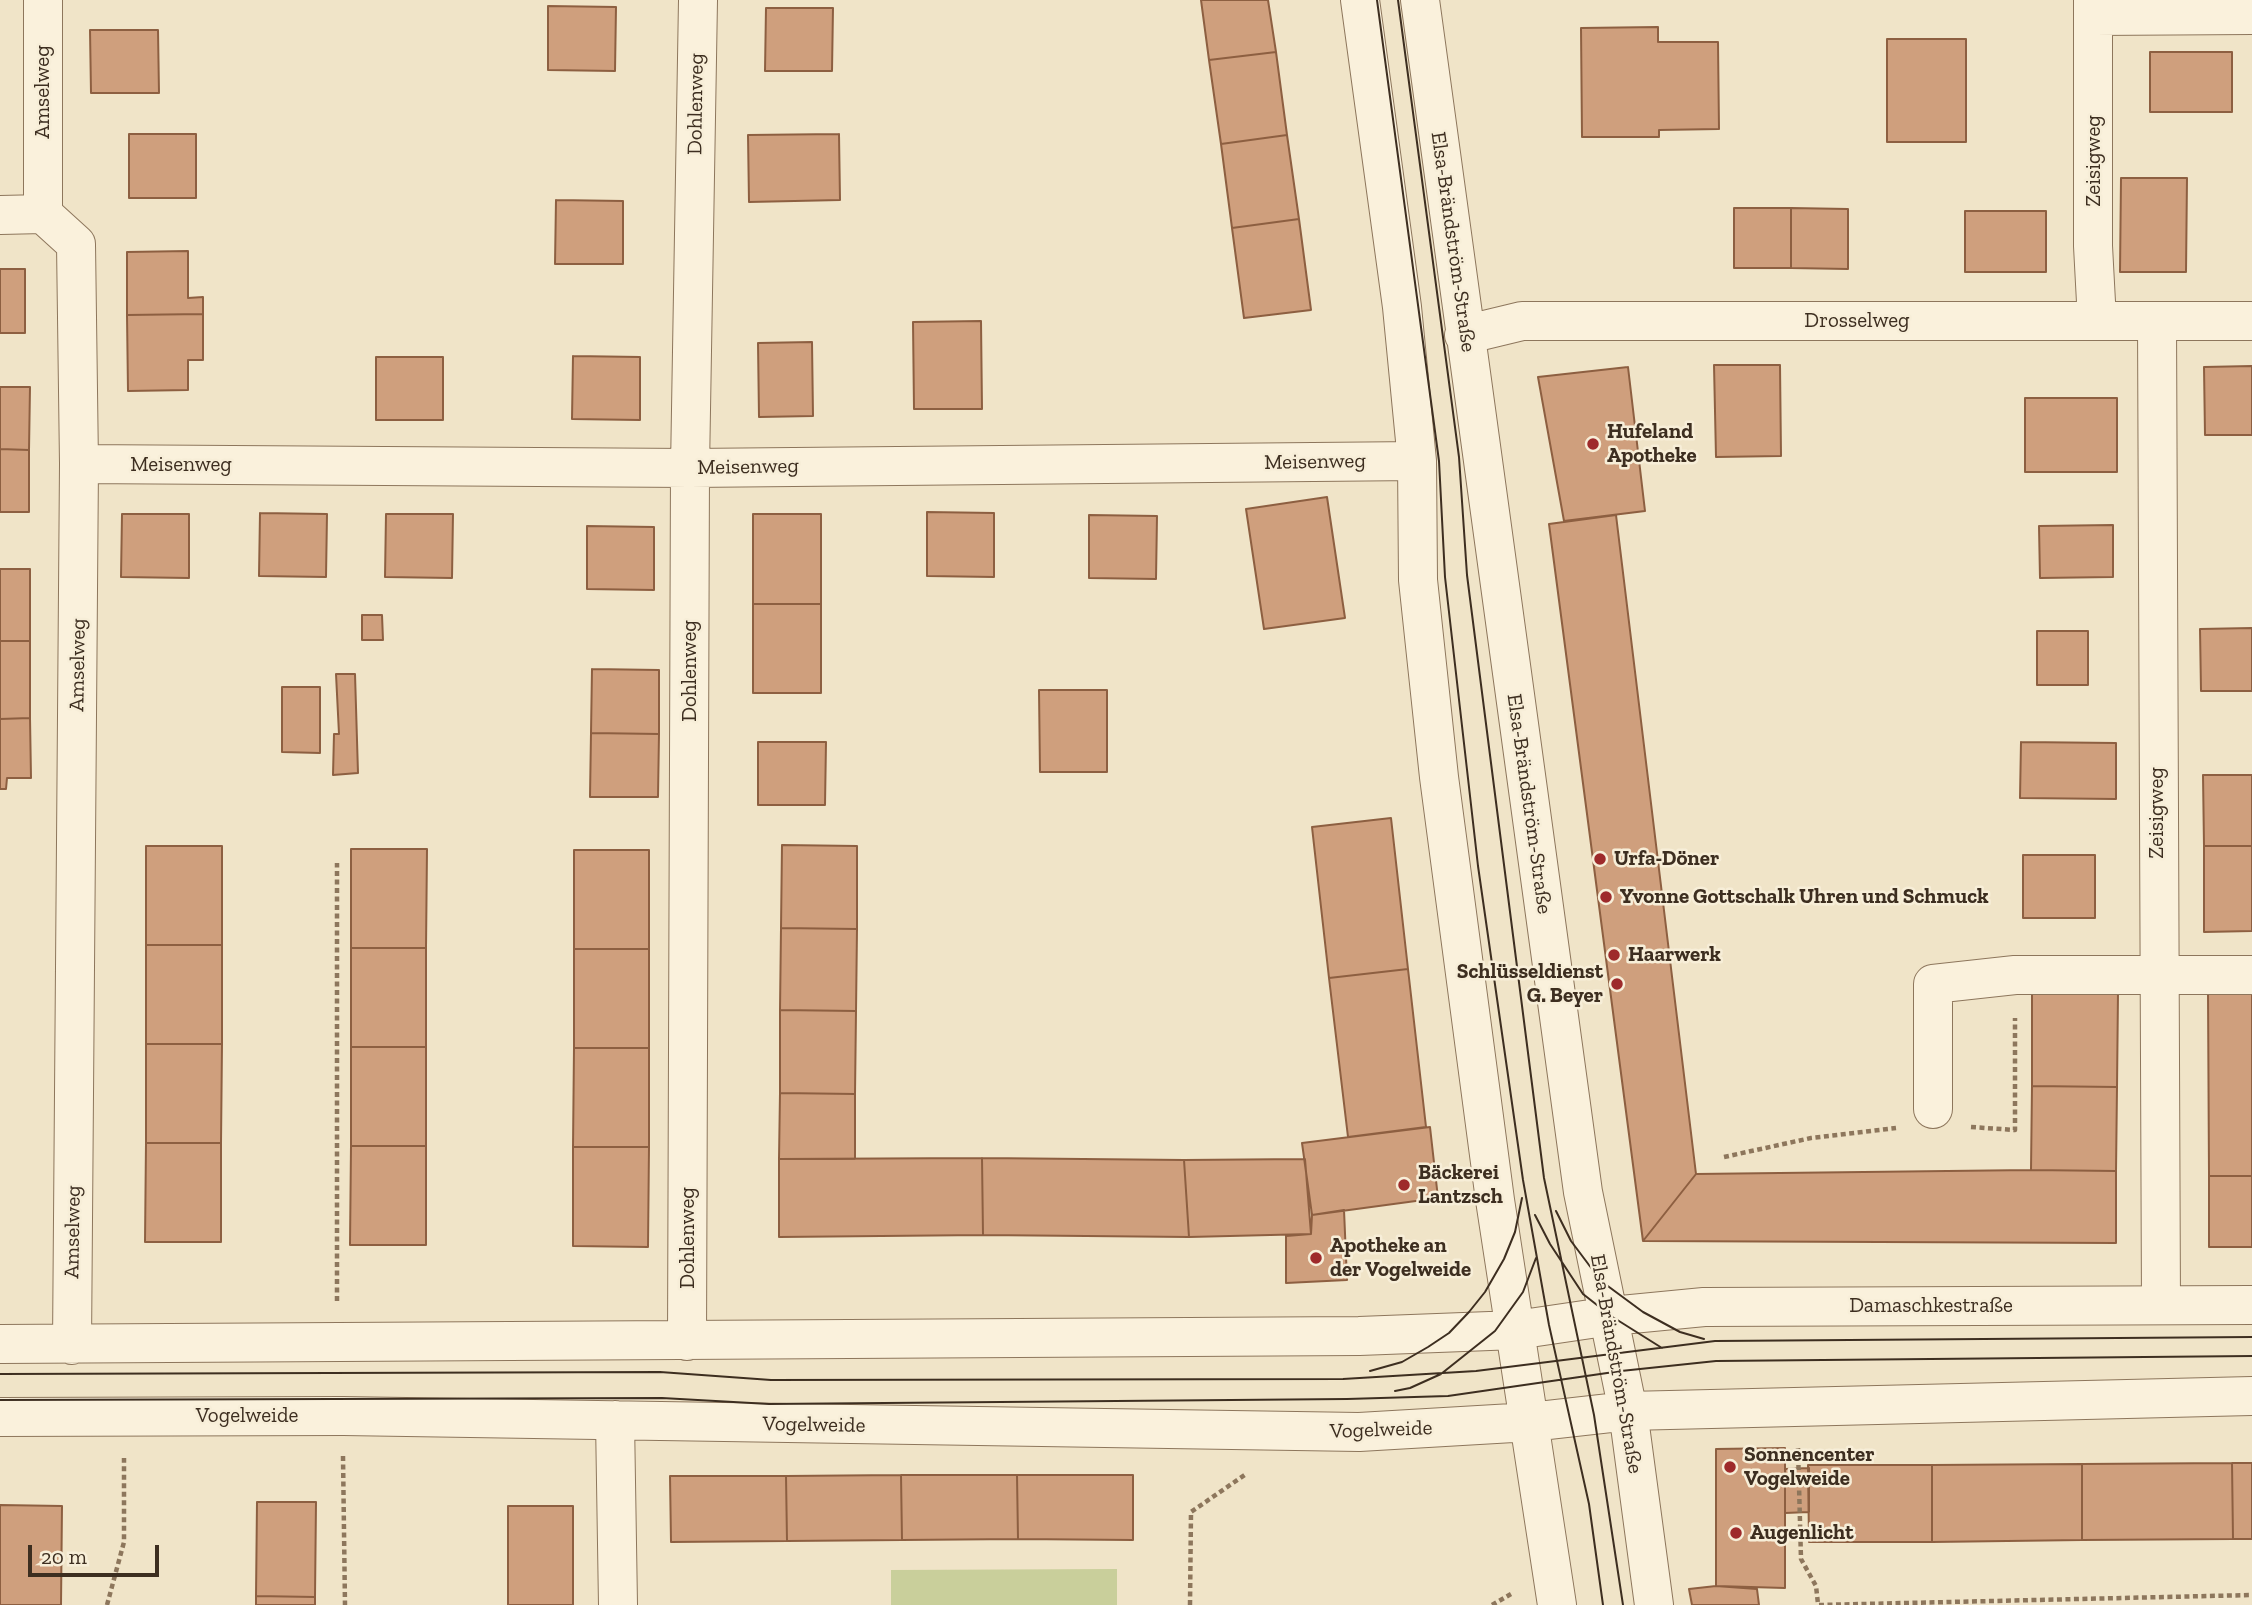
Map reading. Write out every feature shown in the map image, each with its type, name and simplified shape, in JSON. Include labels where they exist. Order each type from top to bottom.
[{"type":"street","name":"Amselweg","points":[[43,0],[43,214],[76,244],[79,464],[72,1345]]},
{"type":"street","name":"Dohlenweg","points":[[687,1341],[690,468],[698,0]]},
{"type":"street","points":[[1360,0],[1402,307],[1417,461],[1418,580],[1439,777],[1495,1200],[1557,1605]]},
{"type":"street","name":"Elsa-Brändström-Straße","points":[[1420,0],[1583,1192],[1611,1316],[1628,1411],[1654,1605]]},
{"type":"street","points":[[2094,8],[2252,15]]},
{"type":"street","name":"Zeisigweg","points":[[2094,8],[2093,246],[2097,321]]},
{"type":"street","points":[[0,215],[43,214]]},
{"type":"street","name":"Drosselweg","points":[[1464,335],[1522,321],[2252,321]]},
{"type":"street","name":"Zeisigweg","points":[[2157,321],[2161,1305]]},
{"type":"street","name":"Meisenweg","points":[[79,464],[690,468],[1417,461]]},
{"type":"street","points":[[1933,1109],[1933,984],[2015,975],[2252,975]]},
{"type":"street","name":"Damaschkestraße","points":[[1611,1316],[1704,1307],[2252,1305]]},
{"type":"street","points":[[0,1345],[1098,1340],[1516,1331],[1611,1316]]},
{"type":"street","points":[[1628,1411],[2252,1396]]},
{"type":"street","name":"Vogelweide","points":[[0,1417],[343,1416],[1328,1432],[1530,1422],[1628,1411]]},
{"type":"street","points":[[615,1420],[618,1605]]},
{"type":"path","points":[[337,863],[337,1344]]},
{"type":"path","points":[[107,1605],[124,1542],[124,1416]]},
{"type":"path","points":[[343,1416],[345,1605]]},
{"type":"path","points":[[1798,1438],[1801,1559],[1816,1586],[1819,1604],[2252,1595]]},
{"type":"path","points":[[1190,1605],[1191,1512],[1250,1471]]},
{"type":"path","points":[[1492,1605],[1511,1594]]},
{"type":"green space","points":[[1117,1569],[1117,1605],[891,1605],[891,1570]]},
{"type":"building","points":[[1201,0],[1268,0],[1276,52],[1209,60]]},
{"type":"building","points":[[548,6],[616,7],[615,71],[548,70]]},
{"type":"building","points":[[766,8],[833,8],[832,71],[765,71]]},
{"type":"building","points":[[1658,27],[1658,42],[1718,42],[1719,129],[1659,130],[1659,137],[1582,137],[1581,28]]},
{"type":"building","points":[[90,30],[158,30],[159,93],[91,93]]},
{"type":"building","points":[[1887,39],[1966,39],[1966,142],[1887,142]]},
{"type":"building","points":[[1276,52],[1287,135],[1221,144],[1209,60]]},
{"type":"building","points":[[2150,52],[2232,52],[2232,112],[2150,112]]},
{"type":"building","points":[[129,134],[196,134],[196,198],[129,198]]},
{"type":"building","points":[[839,134],[840,200],[749,202],[748,135]]},
{"type":"building","points":[[1287,135],[1299,219],[1232,228],[1221,144]]},
{"type":"building","points":[[2121,178],[2187,178],[2186,272],[2120,272]]},
{"type":"building","points":[[556,200],[623,201],[623,264],[555,264]]},
{"type":"building","points":[[1734,208],[1791,208],[1791,268],[1734,268]]},
{"type":"building","points":[[1791,208],[1848,209],[1848,269],[1791,268]]},
{"type":"building","points":[[1965,211],[2046,211],[2046,272],[1965,272]]},
{"type":"building","points":[[1299,219],[1311,310],[1244,318],[1232,228]]},
{"type":"building","points":[[188,251],[188,298],[203,297],[203,314],[127,315],[127,252]]},
{"type":"building","points":[[0,269],[25,269],[25,333],[0,333]]},
{"type":"building","points":[[203,314],[203,360],[188,360],[188,390],[128,391],[127,315]]},
{"type":"building","points":[[981,321],[982,409],[914,409],[913,322]]},
{"type":"building","points":[[812,342],[813,416],[759,417],[758,343]]},
{"type":"building","points":[[573,356],[640,357],[640,420],[572,419]]},
{"type":"building","points":[[376,357],[443,357],[443,420],[376,420]]},
{"type":"building","points":[[1714,365],[1780,365],[1781,456],[1716,457]]},
{"type":"building","points":[[2252,366],[2252,435],[2205,435],[2204,367]]},
{"type":"building","name":"Hufeland Apotheke","points":[[1628,367],[1645,511],[1564,521],[1538,377]]},
{"type":"building","points":[[0,387],[30,387],[29,450],[0,449]]},
{"type":"building","points":[[2025,398],[2117,398],[2117,472],[2025,472]]},
{"type":"building","points":[[0,449],[29,450],[29,512],[0,512]]},
{"type":"building","points":[[1327,497],[1345,618],[1264,629],[1246,509]]},
{"type":"building","points":[[927,512],[994,513],[994,577],[927,576]]},
{"type":"building","points":[[260,513],[327,514],[326,577],[259,576]]},
{"type":"building","points":[[122,514],[189,514],[189,578],[121,577]]},
{"type":"building","points":[[386,514],[453,514],[452,578],[385,577]]},
{"type":"building","points":[[753,514],[821,514],[821,604],[753,604]]},
{"type":"building","points":[[1089,515],[1157,516],[1156,579],[1089,578]]},
{"type":"building","points":[[1616,515],[1696,1174],[1643,1241],[1549,524]]},
{"type":"building","points":[[2113,525],[2113,577],[2040,578],[2039,526]]},
{"type":"building","points":[[587,526],[654,527],[654,590],[587,589]]},
{"type":"building","points":[[0,569],[30,569],[30,641],[0,641]]},
{"type":"building","points":[[753,604],[821,604],[821,693],[753,693]]},
{"type":"building","points":[[362,615],[382,615],[383,640],[362,640]]},
{"type":"building","points":[[2252,628],[2252,691],[2201,691],[2200,629]]},
{"type":"building","points":[[2037,631],[2088,631],[2088,685],[2037,685]]},
{"type":"building","points":[[0,641],[30,641],[30,718],[0,719]]},
{"type":"building","points":[[592,669],[659,670],[659,734],[591,733]]},
{"type":"building","points":[[336,674],[355,674],[358,773],[333,775],[334,734],[339,734]]},
{"type":"building","points":[[282,687],[320,687],[320,753],[282,752]]},
{"type":"building","points":[[1039,690],[1107,690],[1107,772],[1040,772]]},
{"type":"building","points":[[30,718],[31,778],[7,778],[6,789],[0,789],[0,719]]},
{"type":"building","points":[[591,733],[659,734],[658,797],[590,797]]},
{"type":"building","points":[[758,742],[826,742],[825,805],[758,805]]},
{"type":"building","points":[[2021,742],[2116,743],[2116,799],[2020,798]]},
{"type":"building","points":[[2203,775],[2252,775],[2252,846],[2204,846]]},
{"type":"building","points":[[1391,818],[1408,969],[1329,978],[1312,827]]},
{"type":"building","points":[[782,845],[857,846],[857,929],[781,928]]},
{"type":"building","points":[[146,846],[222,846],[222,945],[146,945]]},
{"type":"building","points":[[2204,846],[2252,846],[2252,931],[2204,932]]},
{"type":"building","points":[[351,849],[427,849],[426,948],[351,948]]},
{"type":"building","points":[[574,850],[649,850],[649,949],[574,949]]},
{"type":"building","points":[[2023,855],[2095,855],[2095,918],[2023,918]]},
{"type":"building","points":[[781,928],[857,929],[856,1011],[780,1010]]},
{"type":"building","points":[[146,945],[222,945],[222,1044],[146,1044]]},
{"type":"building","points":[[351,948],[426,948],[426,1047],[351,1047]]},
{"type":"building","points":[[574,949],[649,949],[649,1048],[574,1048]]},
{"type":"building","points":[[1408,969],[1426,1127],[1348,1137],[1329,978]]},
{"type":"building","points":[[2032,991],[2118,992],[2117,1087],[2032,1086]]},
{"type":"building","points":[[2208,992],[2252,992],[2252,1176],[2209,1176]]},
{"type":"building","points":[[780,1010],[856,1011],[855,1094],[780,1093]]},
{"type":"building","points":[[146,1044],[222,1044],[221,1143],[146,1143]]},
{"type":"building","points":[[351,1047],[426,1047],[426,1146],[351,1146]]},
{"type":"building","points":[[574,1048],[649,1048],[649,1147],[573,1147]]},
{"type":"building","points":[[2032,1086],[2117,1087],[2116,1171],[2031,1170]]},
{"type":"building","points":[[780,1093],[855,1094],[855,1159],[779,1159]]},
{"type":"building","points":[[1430,1127],[1438,1198],[1312,1215],[1302,1143]]},
{"type":"building","points":[[146,1143],[221,1143],[221,1242],[145,1242]]},
{"type":"building","points":[[351,1146],[426,1146],[426,1245],[350,1245]]},
{"type":"building","points":[[573,1147],[649,1147],[648,1247],[573,1246]]},
{"type":"building","points":[[982,1158],[1184,1160],[1189,1237],[983,1235]]},
{"type":"building","points":[[982,1158],[983,1235],[779,1237],[779,1159]]},
{"type":"building","points":[[1305,1159],[1311,1234],[1189,1237],[1184,1160]]},
{"type":"building","points":[[2116,1171],[2116,1243],[1643,1241],[1696,1174]]},
{"type":"building","points":[[2209,1176],[2252,1176],[2252,1247],[2209,1247]]},
{"type":"building","name":"Apotheke an der Vogelweide","points":[[1344,1210],[1347,1280],[1286,1283],[1286,1236],[1311,1234],[1312,1215]]},
{"type":"building","points":[[1785,1448],[1785,1588],[1716,1586],[1716,1449]]},
{"type":"building","points":[[2232,1463],[2252,1463],[2252,1539],[2233,1539]]},
{"type":"building","points":[[2232,1463],[2233,1539],[2082,1540],[2082,1464]]},
{"type":"building","points":[[2082,1464],[2082,1540],[1932,1542],[1932,1465]]},
{"type":"building","points":[[1808,1465],[1932,1465],[1932,1542],[1809,1542]]},
{"type":"building","points":[[1809,1468],[1809,1512],[1785,1513],[1785,1469]]},
{"type":"building","points":[[901,1475],[1017,1475],[1018,1539],[902,1540]]},
{"type":"building","points":[[901,1475],[902,1540],[787,1541],[786,1476]]},
{"type":"building","points":[[1017,1475],[1133,1475],[1133,1540],[1018,1539]]},
{"type":"building","points":[[670,1476],[786,1476],[787,1541],[671,1542]]},
{"type":"building","points":[[257,1502],[316,1502],[315,1597],[256,1596]]},
{"type":"building","points":[[0,1505],[62,1506],[61,1605],[0,1605]]},
{"type":"building","points":[[508,1506],[573,1506],[573,1605],[508,1605]]},
{"type":"building","points":[[1716,1586],[1757,1589],[1759,1605],[1692,1605],[1689,1589]]},
{"type":"building","points":[[256,1596],[315,1597],[315,1605],[256,1605]]},
{"type":"tram line","points":[[1377,0],[1439,461],[1445,577],[1478,866],[1523,1180],[1549,1325],[1589,1504],[1603,1605]]},
{"type":"tram line","points":[[1398,0],[1459,457],[1467,575],[1544,1178],[1594,1415],[1623,1605]]},
{"type":"tram line","points":[[1370,1371],[1402,1362],[1428,1347],[1449,1333],[1469,1312],[1485,1292],[1504,1259],[1515,1232],[1522,1198]]},
{"type":"tram line","points":[[1556,1211],[1571,1241],[1601,1281],[1643,1312],[1680,1332],[1704,1339]]},
{"type":"tram line","points":[[1535,1215],[1550,1244],[1583,1294],[1611,1316],[1662,1348]]},
{"type":"tram line","points":[[1395,1391],[1410,1388],[1441,1374],[1495,1331],[1523,1292],[1536,1258]]},
{"type":"tram line","points":[[0,1374],[660,1372],[771,1380],[1343,1379],[1476,1371],[1715,1341],[2252,1337]]},
{"type":"tram line","points":[[0,1400],[662,1398],[769,1404],[1347,1399],[1448,1396],[1621,1371],[1716,1361],[2252,1356]]},
{"type":"place","name":"Hufeland Apotheke","points":[[1593,444]]},
{"type":"place","name":"Urfa-Döner","points":[[1600,859]]},
{"type":"place","name":"Yvonne Gottschalk Uhren und Schmuck","points":[[1606,897]]},
{"type":"place","name":"Haarwerk","points":[[1614,955]]},
{"type":"place","name":"Schlüsseldienst G. Beyer","points":[[1617,984]]},
{"type":"place","name":"Bäckerei Lantzsch","points":[[1404,1185]]},
{"type":"place","name":"Apotheke an der Vogelweide","points":[[1316,1258]]},
{"type":"place","name":"Sonnencenter Vogelweide","points":[[1730,1467]]},
{"type":"place","name":"Augenlicht","points":[[1736,1533]]}]
